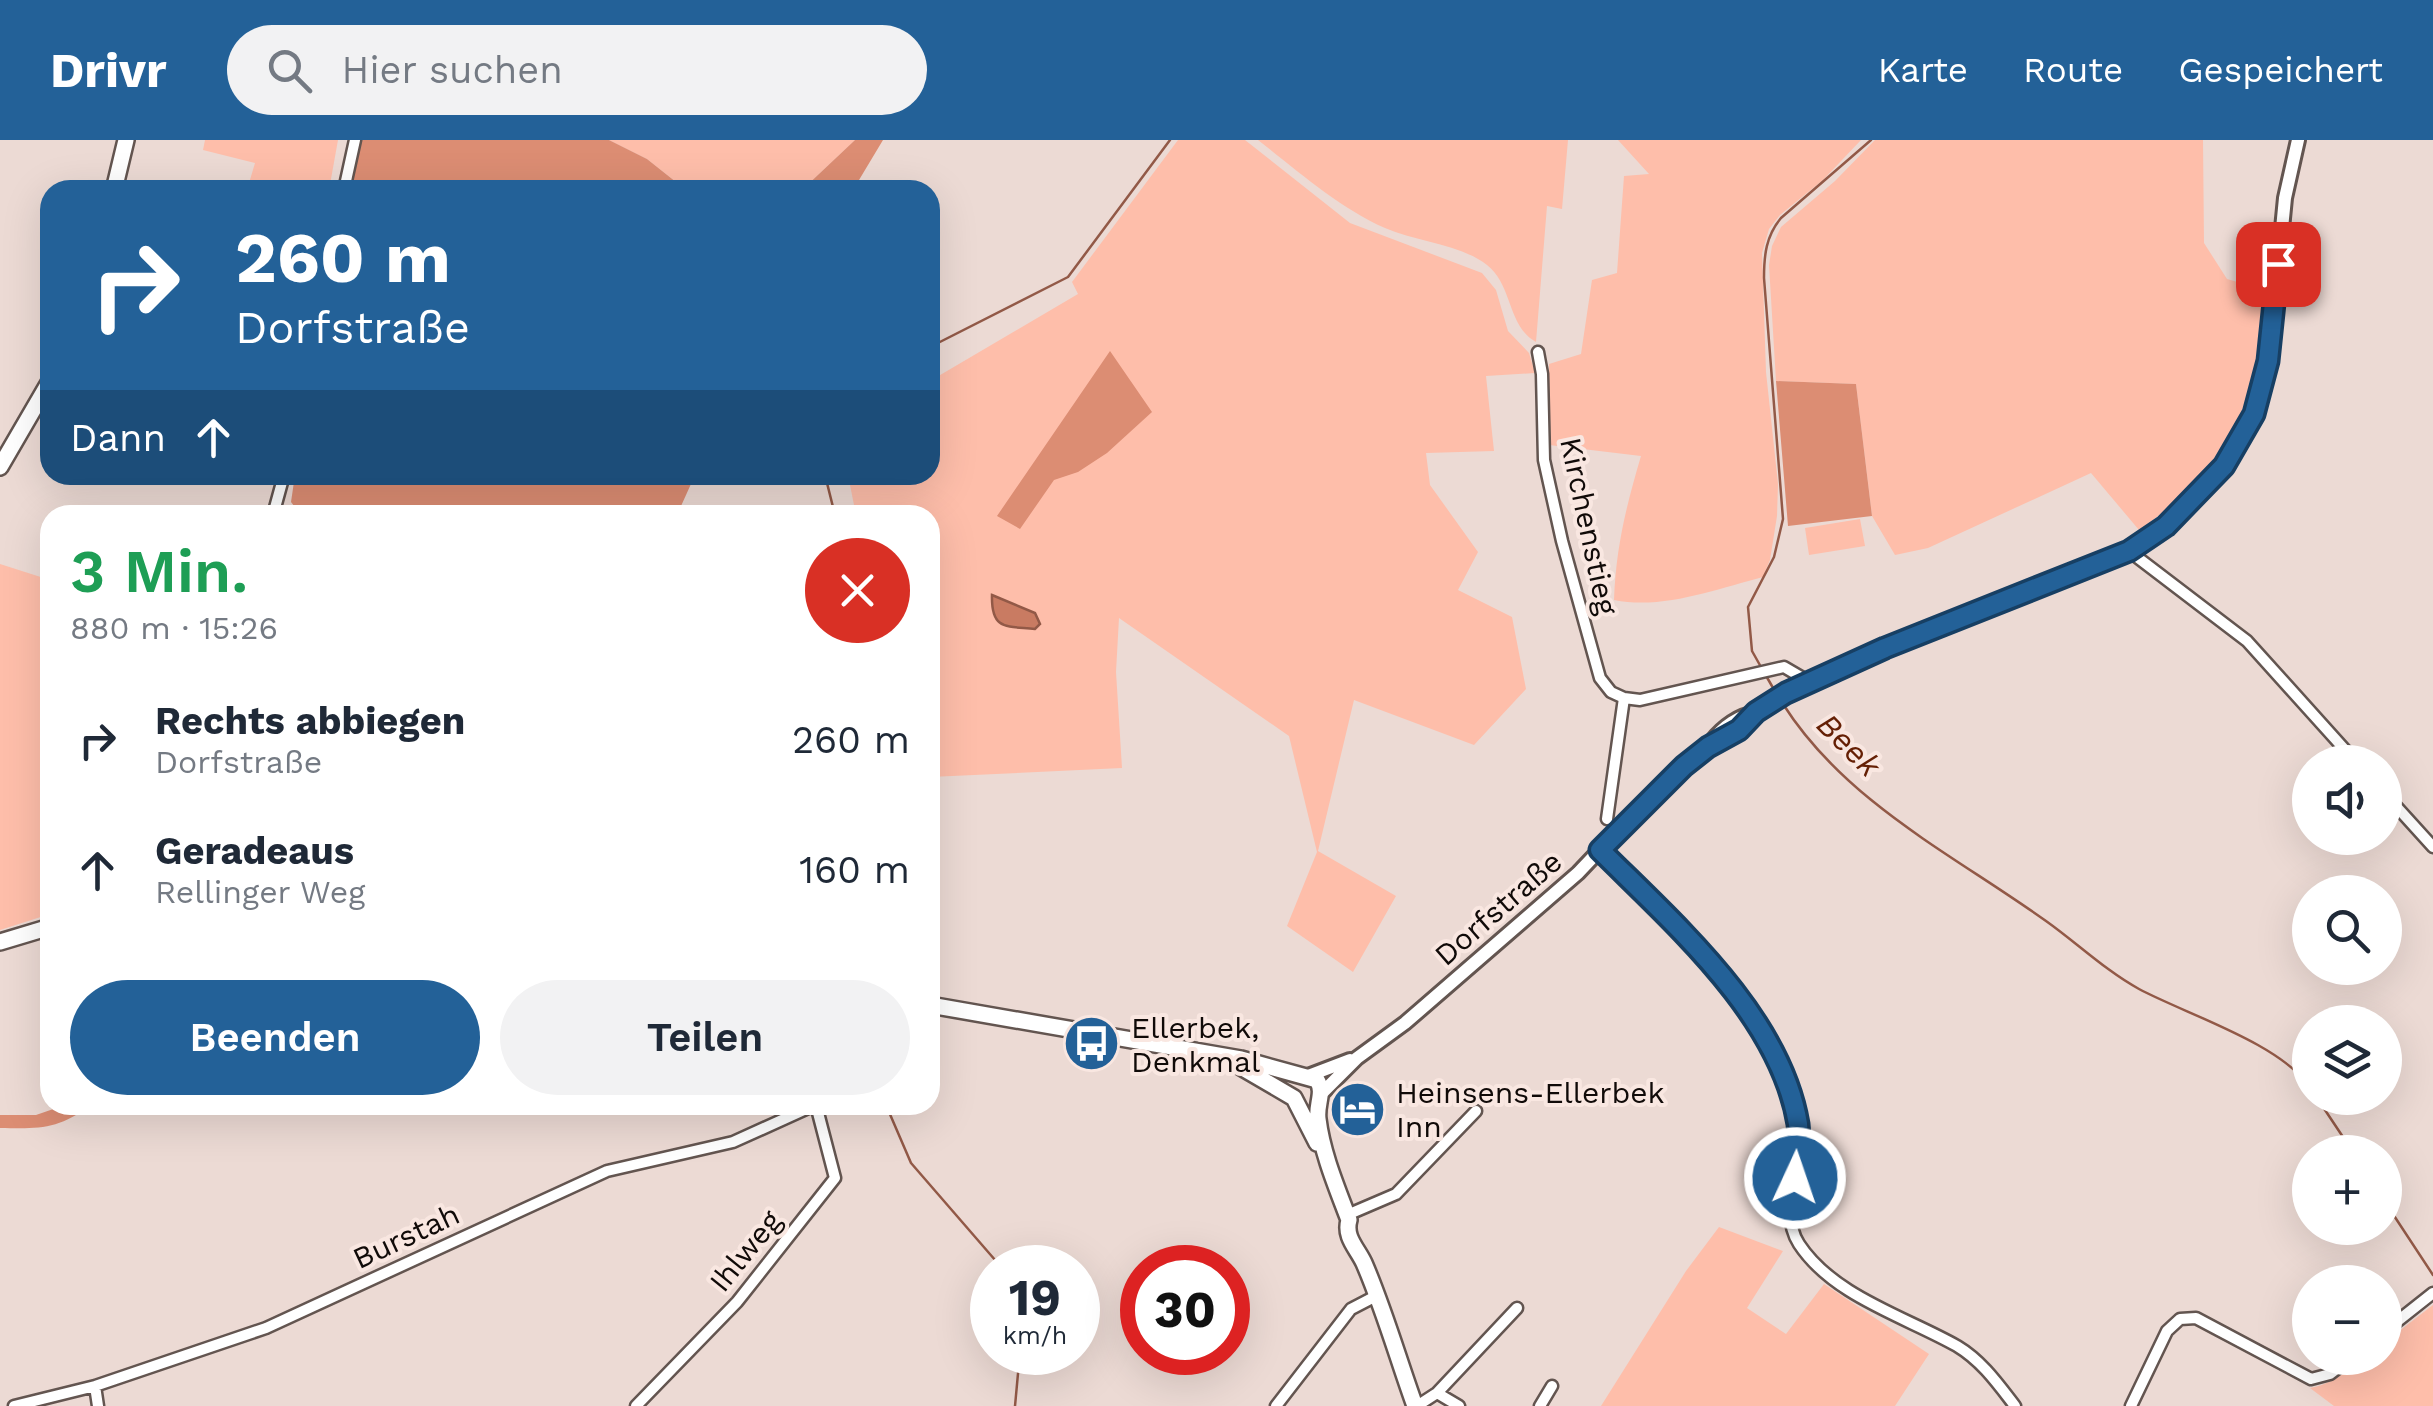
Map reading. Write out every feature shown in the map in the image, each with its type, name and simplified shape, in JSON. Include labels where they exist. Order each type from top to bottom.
[{"type":"main road","points":[[116,180],[126,140]]},
{"type":"main road","points":[[0,467],[40,398]]},
{"type":"main road","points":[[0,942],[40,930]]},
{"type":"main road","points":[[940,1007],[1241,1059],[1317,1080],[1318,1119],[1332,1174]]},
{"type":"main road","points":[[1212,1056],[1254,1072],[1296,1100],[1312,1105],[1320,1096]]},
{"type":"main road","points":[[1306,1076],[1294,1084],[1296,1100],[1332,1174],[1348,1217],[1346,1226],[1363,1259],[1416,1406]]},
{"type":"street","points":[[346,180],[354,140]]},
{"type":"street","name":"Dorfstraße","points":[[1320,1096],[1357,1058],[1405,1023],[1600,850],[1649,798],[1708,747],[1739,730],[1756,712],[1808,681],[2129,551],[2189,506],[2224,466],[2254,414],[2268,361],[2285,198],[2298,140]]},
{"type":"street","name":"Kirchenstieg","points":[[1538,352],[1544,460],[1562,540],[1600,678],[1612,692],[1624,698]]},
{"type":"street","points":[[2129,551],[2247,641],[2341,745]]},
{"type":"street","points":[[1606,819],[1624,698],[1640,700],[1784,667],[1808,681]]},
{"type":"street","points":[[2402,811],[2431,840]]},
{"type":"street","points":[[1600,850],[1688,940],[1758,1024],[1771,1047],[1798,1124],[1792,1204],[1797,1241],[1832,1276],[1882,1310],[1960,1347],[1988,1370],[2015,1406]]},
{"type":"street","name":"Dorfstraße","points":[[1306,1076],[1357,1058]]},
{"type":"street","points":[[1348,1217],[1396,1194],[1476,1110]]},
{"type":"street","name":"Burstah","points":[[14,1406],[95,1386],[266,1328],[608,1171],[733,1142],[794,1115]]},
{"type":"street","name":"Ihlweg","points":[[636,1406],[737,1302],[836,1178],[819,1115]]},
{"type":"street","points":[[2402,1318],[2433,1293]]},
{"type":"street","points":[[1276,1406],[1350,1309],[1376,1296]]},
{"type":"street","points":[[1416,1406],[1436,1393],[1516,1308]]},
{"type":"street","points":[[2131,1406],[2167,1331],[2180,1319],[2196,1318],[2292,1369]]},
{"type":"street","points":[[95,1386],[98,1406]]},
{"type":"street","points":[[1540,1406],[1552,1386]]},
{"type":"street","points":[[1436,1393],[1458,1406]]},
{"type":"shaded area","points":[[205,140],[338,140],[331,180],[250,180],[255,163],[203,150]]},
{"type":"shaded area","points":[[361,140],[609,140],[647,159],[673,180],[352,180]]},
{"type":"shaded area","points":[[609,140],[855,140],[813,180],[673,180],[647,159]]},
{"type":"shaded area","points":[[855,140],[883,140],[859,180],[813,180]]},
{"type":"shaded area","points":[[1178,140],[1245,140],[1350,223],[1482,273],[1496,290],[1508,331],[1529,353],[1535,373],[1486,376],[1494,451],[1426,453],[1430,485],[1478,552],[1458,590],[1512,617],[1526,689],[1474,745],[1354,700],[1318,851],[1396,896],[1353,972],[1287,926],[1317,852],[1289,736],[1119,618],[1116,672],[1122,768],[940,777],[940,505],[854,505],[850,485],[940,485],[940,375],[1078,294],[1072,282]]},
{"type":"shaded area","points":[[1258,140],[1568,140],[1562,209],[1547,206],[1536,342],[1520,326],[1502,283],[1487,265],[1464,252],[1397,233],[1351,210]]},
{"type":"shaded area","points":[[1618,140],[1861,140],[1823,180],[1780,215],[1769,229],[1762,253],[1766,372],[1778,484],[1770,560],[1763,577],[1689,597],[1651,602],[1614,600],[1623,527],[1641,456],[1549,445],[1549,364],[1581,354],[1592,280],[1617,273],[1624,176],[1649,174]]},
{"type":"shaded area","points":[[1875,140],[2203,140],[2204,243],[2227,279],[2262,289],[2257,362],[2248,396],[2216,456],[2169,507],[2139,530],[2091,473],[1928,548],[1895,555],[1872,516],[1856,384],[1776,381],[1769,265],[1772,246],[1781,227]]},
{"type":"shaded area","points":[[1110,351],[1152,412],[1107,453],[1078,472],[1054,480],[1020,529],[997,516]]},
{"type":"shaded area","points":[[1776,381],[1856,384],[1872,516],[1788,526]]},
{"type":"shaded area","points":[[294,485],[690,485],[682,505],[291,502]]},
{"type":"shaded area","points":[[1860,519],[1865,546],[1809,555],[1805,528]]},
{"type":"shaded area","points":[[0,564],[40,577],[40,917],[0,930]]},
{"type":"shaded area","points":[[992,595],[1035,613],[1040,624],[1035,629],[998,621]]},
{"type":"shaded area","points":[[0,1115],[76,1115],[49,1126],[0,1128]]},
{"type":"shaded area","points":[[1719,1227],[1783,1251],[1747,1308],[1786,1334],[1824,1284],[1929,1354],[1895,1406],[1601,1406],[1686,1271]]},
{"type":"shaded area","points":[[2433,1305],[2433,1406],[2334,1406],[2310,1388],[2340,1375],[2402,1375],[2402,1329]]},
{"type":"waterway","points":[[940,342],[1068,277],[1170,140]]},
{"type":"waterway","name":"Beek","points":[[1761,667],[1752,651],[1748,607],[1774,557],[1783,519],[1764,278],[1767,246],[1781,218],[1871,140]]},
{"type":"waterway","points":[[828,485],[832,505]]},
{"type":"waterway","name":"Beek","points":[[1765,674],[1776,693]]},
{"type":"waterway","name":"Beek","points":[[1783,704],[1838,770],[1904,825],[2046,921],[2127,982],[2231,1031],[2292,1068]]},
{"type":"waterway","points":[[890,1115],[911,1163],[982,1245]]},
{"type":"waterway","name":"Beek","points":[[2328,1115],[2342,1135]]},
{"type":"waterway","name":"Beek","points":[[2402,1228],[2433,1275]]},
{"type":"waterway","points":[[1015,1406],[1018,1375]]},
{"type":"place","name":"Ellerbek, Denkmal","points":[[1092,1044]]},
{"type":"place","name":"Heinsens-Ellerbek Inn","points":[[1357,1109]]},
{"type":"route","points":[[1795,1178],[1798,1124],[1771,1047],[1758,1024],[1688,940],[1600,850],[1684,766],[1786,693],[1885,648],[2129,551],[2166,526],[2224,466],[2254,414],[2268,361],[2278,264]]}]
